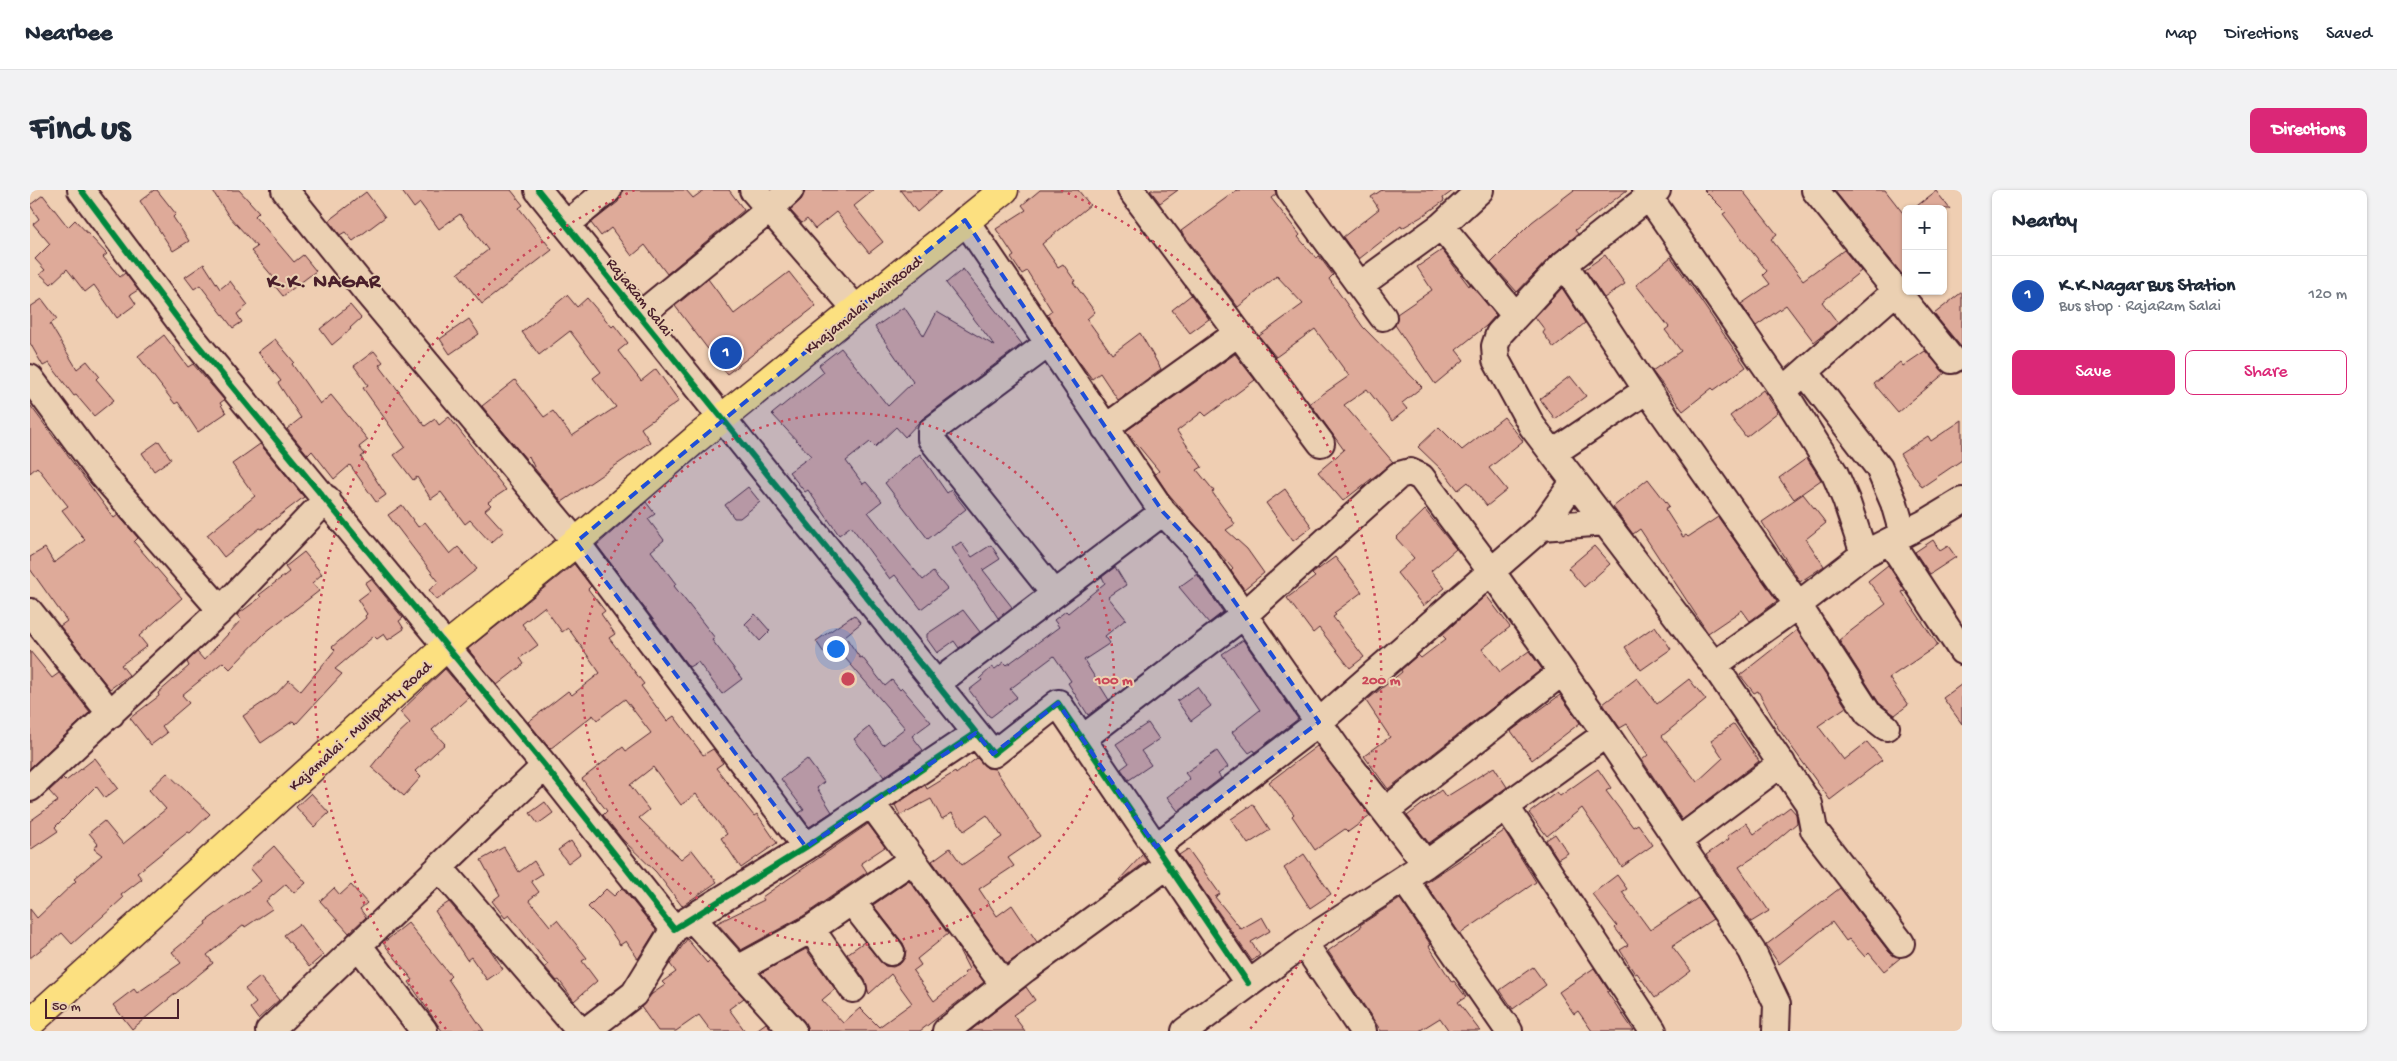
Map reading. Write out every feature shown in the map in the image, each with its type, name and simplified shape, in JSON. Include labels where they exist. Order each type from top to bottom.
[{"type":"main road","name":"Khajamalai MainRoad","points":[[721,419],[1004,190]]},
{"type":"main road","name":"Kajamalai - Mullipatty Road","points":[[30,1023],[199,873],[379,705],[446,647],[576,542],[721,419]]},
{"type":"street","points":[[81,190],[194,339],[545,766],[683,923],[738,969],[793,1031]]},
{"type":"street","points":[[285,190],[367,292],[576,542],[806,846]]},
{"type":"street","name":"RajaRam Salai","points":[[538,190],[993,754]]},
{"type":"street","points":[[566,225],[608,190]]},
{"type":"street","points":[[639,316],[761,200],[790,190]]},
{"type":"street","points":[[1131,190],[1321,443]]},
{"type":"street","points":[[1290,190],[1384,318]]},
{"type":"street","points":[[1360,285],[1441,226],[1480,190]]},
{"type":"street","points":[[1815,190],[1952,360]]},
{"type":"street","points":[[1864,554],[1835,474],[1651,192],[1564,264],[1499,334],[1495,346],[1496,360],[1532,426],[1714,666],[1810,804],[1814,830],[1901,943]]},
{"type":"street","points":[[761,200],[856,310]]},
{"type":"street","points":[[965,220],[1047,349],[1163,512],[1197,548],[1319,722],[1426,864]]},
{"type":"street","points":[[1441,226],[1515,315]]},
{"type":"street","points":[[1564,264],[1647,390],[1798,605],[1868,713],[1886,727]]},
{"type":"street","points":[[1783,392],[1896,291]]},
{"type":"street","points":[[1105,428],[1238,333]]},
{"type":"street","points":[[1047,349],[931,431],[931,439],[1054,593]]},
{"type":"street","points":[[1805,372],[1879,468],[1894,503],[1896,538],[1962,651]]},
{"type":"street","points":[[30,378],[100,472],[221,610]]},
{"type":"street","points":[[1553,453],[1647,390]]},
{"type":"street","points":[[1082,739],[1244,615],[1400,475],[1410,472],[1421,477],[1491,571],[1606,734],[1752,950],[1777,1004],[1776,1031]]},
{"type":"street","points":[[946,1031],[1162,856],[1319,722],[1542,527],[1574,482]]},
{"type":"street","points":[[30,788],[221,610],[327,499]]},
{"type":"street","points":[[1714,666],[1864,554],[1962,501]]},
{"type":"street","points":[[936,684],[1163,512]]},
{"type":"street","points":[[1542,527],[1605,522]]},
{"type":"street","points":[[30,612],[111,714]]},
{"type":"street","points":[[1386,811],[1562,672]]},
{"type":"street","points":[[952,749],[993,754],[1058,703],[1248,983]]},
{"type":"street","points":[[586,1031],[634,994],[683,923],[806,846],[976,733]]},
{"type":"street","points":[[1188,1030],[1248,983],[1304,943],[1426,864],[1606,734]]},
{"type":"street","points":[[1678,841],[1782,763]]},
{"type":"street","points":[[269,1031],[545,766]]},
{"type":"street","points":[[871,803],[1004,985]]},
{"type":"street","points":[[1506,806],[1653,1031]]},
{"type":"street","points":[[738,969],[811,929],[912,860]]},
{"type":"street","points":[[439,867],[580,1031]]},
{"type":"street","points":[[1404,878],[1509,1031]]},
{"type":"street","points":[[852,902],[891,952]]},
{"type":"street","points":[[811,929],[854,989]]},
{"type":"street","points":[[1304,943],[1363,1031]]},
{"type":"street","points":[[358,944],[424,1031]]},
{"type":"highlighted area","points":[[965,220],[1163,512],[1197,548],[1319,722],[1156,847],[1058,703],[993,754],[976,733],[806,847],[576,542]]},
{"type":"building","points":[[154,190],[157,190],[176,214],[173,217],[189,241],[173,251],[140,201]]},
{"type":"building","points":[[212,190],[239,190],[259,212],[255,216],[294,262],[303,255],[316,271],[283,296],[270,280],[274,278],[251,251],[257,247],[228,215]]},
{"type":"building","points":[[401,190],[511,190],[523,205],[519,208],[552,250],[482,304],[458,273],[488,250],[460,214],[439,229],[420,203],[414,208]]},
{"type":"building","points":[[623,190],[686,190],[693,198],[704,190],[729,190],[744,210],[667,274],[645,245],[632,256],[611,228],[601,236],[591,223],[618,202]]},
{"type":"building","points":[[805,190],[874,190],[854,206],[883,242],[869,253],[836,212],[815,229],[807,219],[802,223],[790,210],[801,200]]},
{"type":"building","points":[[900,190],[942,190],[917,212]]},
{"type":"building","points":[[1040,190],[1078,190],[1090,205],[1042,244],[1058,267],[1063,264],[1075,281],[1073,282],[1095,312],[1087,319],[1112,354],[1140,333],[1161,369],[1118,400],[1100,373],[1092,379],[1078,360],[1047,315],[1052,311],[1027,271],[1022,274],[1011,258],[1014,256],[996,229],[1026,210],[1022,205]]},
{"type":"building","points":[[1150,190],[1178,190],[1160,203]]},
{"type":"building","points":[[1237,190],[1275,190],[1276,194],[1271,198],[1300,235],[1298,237],[1316,258],[1319,256],[1333,275],[1329,279],[1363,327],[1422,387],[1402,403],[1407,409],[1392,421],[1367,389],[1344,405],[1393,462],[1343,501],[1318,472],[1344,450],[1310,403],[1349,376],[1315,329],[1276,357],[1259,336],[1303,304],[1277,276],[1238,307],[1181,231]]},
{"type":"building","points":[[1382,190],[1454,190],[1443,198],[1444,201],[1421,217],[1402,228],[1401,226],[1359,259],[1343,237],[1379,209],[1371,197]]},
{"type":"building","points":[[1574,190],[1627,190],[1575,230],[1578,234],[1553,254],[1517,292],[1491,263],[1532,222]]},
{"type":"building","points":[[1704,190],[1742,190],[1777,234],[1771,239],[1803,280],[1844,250],[1861,271],[1822,302],[1838,323],[1814,342],[1786,305],[1756,326],[1741,304],[1770,284],[1763,275],[1767,271],[1723,214],[1726,212]]},
{"type":"building","points":[[1834,190],[1885,190],[1902,212],[1902,274]]},
{"type":"building","points":[[1936,191],[1947,205],[1918,205]]},
{"type":"building","points":[[366,192],[385,217],[353,241],[345,232],[340,235],[329,220]]},
{"type":"building","points":[[43,195],[68,227],[75,220],[107,254],[103,257],[120,277],[125,273],[138,290],[130,295],[136,304],[117,318],[94,285],[85,292],[67,269],[51,284],[40,274],[45,270],[35,259],[50,244],[33,224],[39,219],[30,205]]},
{"type":"building","points":[[1442,250],[1469,286],[1470,284],[1496,315],[1486,326],[1456,350],[1464,360],[1435,384],[1395,325],[1397,314],[1432,290],[1417,267]]},
{"type":"building","points":[[1605,255],[1625,284],[1604,298],[1585,269]]},
{"type":"building","points":[[1671,257],[1746,367],[1714,390],[1712,388],[1683,411],[1652,371],[1681,351],[1665,330],[1669,327],[1636,285]]},
{"type":"building","points":[[204,264],[220,289],[230,281],[248,305],[237,314],[242,322],[233,328],[200,285],[194,289],[185,277]]},
{"type":"building","points":[[963,269],[1022,344],[922,419],[905,437],[896,427],[875,447],[870,442],[846,461],[863,484],[866,482],[882,501],[868,512],[923,580],[933,572],[947,589],[921,609],[895,575],[890,579],[851,526],[839,535],[808,490],[805,492],[789,472],[811,456],[772,414],[824,372],[819,365],[841,348],[888,406],[913,382],[875,327],[904,307],[924,336],[937,312],[995,346],[946,283]]},
{"type":"building","points":[[789,272],[816,306],[727,374],[675,306],[708,279],[734,314]]},
{"type":"building","points":[[1562,288],[1585,323],[1554,348],[1543,333],[1545,330],[1535,317]]},
{"type":"building","points":[[1962,292],[1962,348],[1934,314]]},
{"type":"building","points":[[567,295],[577,307],[587,298],[612,327],[614,325],[628,343],[618,351],[641,381],[656,369],[679,401],[641,428],[650,442],[562,502],[535,469],[529,456],[526,459],[482,406],[515,380],[544,417],[553,411],[572,436],[616,407],[593,378],[601,372],[570,331],[539,355],[522,332]]},
{"type":"building","points":[[1191,295],[1209,319],[1190,333],[1172,310]]},
{"type":"building","points":[[42,299],[57,319],[50,324],[77,369],[87,361],[99,376],[96,379],[114,400],[94,416],[76,395],[74,396],[49,363],[43,366],[30,343],[30,307]]},
{"type":"building","points":[[350,305],[361,318],[332,345],[320,329]]},
{"type":"building","points":[[469,319],[479,334],[450,354],[440,339]]},
{"type":"building","points":[[164,335],[188,367],[193,364],[224,400],[220,403],[226,413],[198,432],[178,402],[175,404],[138,356]]},
{"type":"building","points":[[275,339],[294,362],[292,364],[320,404],[331,395],[368,440],[359,447],[365,454],[361,457],[386,495],[376,502],[350,465],[334,479],[312,451],[308,455],[287,429],[301,418],[278,383],[281,381],[258,352]]},
{"type":"building","points":[[374,351],[383,362],[379,365],[425,426],[435,419],[439,425],[449,417],[506,490],[488,502],[491,505],[485,510],[504,531],[491,543],[470,520],[465,524],[441,492],[431,499],[417,477],[413,480],[394,455],[405,447],[363,388],[368,385],[354,366]]},
{"type":"building","points":[[1925,351],[1945,373],[1898,412],[1874,384],[1900,362],[1903,366]]},
{"type":"building","points":[[1235,354],[1255,380],[1206,416],[1202,412],[1177,431],[1202,467],[1197,470],[1214,491],[1212,492],[1235,524],[1226,530],[1247,549],[1264,573],[1244,589],[1231,571],[1233,569],[1167,492],[1155,474],[1159,471],[1126,431]]},
{"type":"building","points":[[1570,376],[1586,396],[1555,419],[1540,399]]},
{"type":"building","points":[[1763,390],[1778,412],[1746,437],[1730,416]]},
{"type":"building","points":[[30,405],[114,518],[118,515],[138,538],[134,542],[182,598],[139,636],[147,646],[121,665],[129,675],[110,689],[60,626],[67,621],[30,569],[30,557],[45,548],[54,563],[85,540],[62,510],[68,506],[37,467],[30,473]]},
{"type":"building","points":[[1504,417],[1523,441],[1489,468],[1507,490],[1487,506],[1468,482],[1458,490],[1444,472],[1418,447],[1439,427],[1462,450]]},
{"type":"building","points":[[1962,420],[1962,460],[1922,487],[1900,454],[1928,436],[1931,441]]},
{"type":"building","points":[[159,441],[171,459],[154,471],[142,453]]},
{"type":"building","points":[[260,444],[304,497],[262,529],[260,528],[224,557],[207,535],[255,496],[232,464]]},
{"type":"building","points":[[920,454],[947,493],[951,490],[966,509],[928,539],[885,483]]},
{"type":"building","points":[[1807,458],[1821,480],[1794,499],[1779,478]]},
{"type":"building","points":[[1648,479],[1669,506],[1665,509],[1683,537],[1686,535],[1688,537],[1718,517],[1777,601],[1750,621],[1742,610],[1708,633],[1640,529],[1633,534],[1613,507]]},
{"type":"building","points":[[748,487],[760,502],[740,518],[734,518],[725,505]]},
{"type":"building","points":[[1285,489],[1312,527],[1293,541],[1266,503]]},
{"type":"building","points":[[1803,494],[1826,523],[1806,539],[1824,566],[1800,582],[1762,522]]},
{"type":"building","points":[[646,502],[655,514],[648,519],[664,540],[651,551],[676,584],[674,586],[715,638],[712,640],[742,679],[722,694],[698,662],[689,667],[597,545]]},
{"type":"building","points":[[402,505],[418,527],[425,522],[450,554],[458,547],[477,569],[437,600],[429,590],[439,582],[388,515]]},
{"type":"building","points":[[1425,510],[1456,549],[1431,571],[1445,588],[1423,606],[1397,573],[1414,558],[1396,538]]},
{"type":"building","points":[[1933,540],[1940,551],[1948,546],[1956,557],[1930,574],[1915,552]]},
{"type":"building","points":[[961,542],[972,557],[991,545],[1000,559],[983,570],[1012,607],[998,618],[952,548]]},
{"type":"building","points":[[1594,546],[1610,564],[1584,587],[1568,568]]},
{"type":"building","points":[[304,552],[322,574],[312,583],[319,591],[266,632],[230,669],[223,662],[182,695],[189,703],[162,726],[167,733],[151,745],[130,718],[159,696],[158,693],[189,666],[187,662],[197,652],[204,660],[241,620],[237,615],[289,572],[285,567]]},
{"type":"building","points":[[1335,557],[1362,592],[1334,613],[1336,615],[1333,617],[1364,657],[1350,668],[1319,628],[1313,633],[1287,598],[1315,577],[1312,574]]},
{"type":"building","points":[[574,564],[591,586],[588,589],[605,611],[601,614],[615,634],[609,638],[644,684],[641,686],[667,721],[674,716],[703,755],[713,749],[723,763],[716,768],[754,816],[757,814],[777,843],[741,868],[721,838],[727,834],[696,794],[681,805],[653,767],[630,785],[649,810],[639,818],[681,859],[692,850],[717,882],[682,906],[656,872],[623,840],[603,815],[607,811],[582,779],[623,747],[626,751],[651,733],[625,699],[597,720],[593,715],[550,749],[528,722],[568,691],[572,695],[600,673],[568,628],[562,632],[544,607],[522,624],[538,645],[520,658],[524,664],[497,685],[468,649]]},
{"type":"building","points":[[1888,565],[1905,591],[1902,592],[1938,645],[1889,678],[1908,705],[1895,715],[1879,703],[1839,640],[1886,604],[1868,581]]},
{"type":"building","points":[[1115,567],[1126,585],[1108,597],[1126,619],[1105,636],[1110,643],[1084,660],[1109,700],[1088,715],[1068,683],[1071,681],[1054,656],[1010,689],[1017,697],[991,717],[989,716],[969,690],[982,680],[980,678],[992,667],[995,669],[1004,662],[1007,665],[1059,627],[1054,620],[1066,611],[1068,613],[1105,583],[1102,577]]},
{"type":"building","points":[[1197,574],[1223,612],[1209,623],[1179,587]]},
{"type":"building","points":[[371,579],[403,618],[399,621],[404,629],[388,640],[384,634],[377,639],[374,636],[335,669],[342,674],[296,724],[293,721],[261,743],[243,716],[277,693],[289,680],[301,691],[335,650],[332,647],[366,618],[367,614],[358,600],[370,591],[365,583]]},
{"type":"building","points":[[1486,595],[1510,627],[1482,649],[1500,672],[1529,651],[1542,669],[1388,789],[1364,756],[1390,737],[1366,701],[1402,672],[1401,670],[1418,655],[1421,658],[1446,639],[1442,635]]},
{"type":"building","points":[[963,610],[980,632],[959,648],[954,641],[937,653],[927,639],[927,634]]},
{"type":"building","points":[[755,614],[770,631],[760,641],[745,624]]},
{"type":"building","points":[[854,615],[861,623],[845,636],[860,658],[862,657],[885,686],[892,680],[900,690],[902,688],[931,722],[912,736],[923,750],[884,777],[854,739],[869,727],[883,745],[905,728],[834,645],[824,653],[816,641]]},
{"type":"building","points":[[1655,626],[1671,649],[1641,670],[1625,647]]},
{"type":"building","points":[[1797,630],[1846,707],[1818,726],[1844,760],[1867,742],[1882,760],[1830,800],[1778,728],[1758,691],[1754,693],[1740,675]]},
{"type":"building","points":[[1243,640],[1298,719],[1255,752],[1254,750],[1249,753],[1232,732],[1260,710],[1222,654]]},
{"type":"building","points":[[30,651],[52,678],[59,673],[90,712],[30,768]]},
{"type":"building","points":[[445,669],[469,697],[432,730],[445,744],[415,771],[421,777],[404,796],[371,767],[396,736],[410,723],[400,712]]},
{"type":"building","points":[[1637,678],[1657,704],[1689,679],[1706,700],[1662,736],[1697,782],[1723,758],[1711,740],[1734,724],[1759,761],[1682,820],[1642,760],[1648,755],[1627,724],[1620,728],[1603,704]]},
{"type":"building","points":[[1962,684],[1962,724],[1943,698]]},
{"type":"building","points":[[1197,687],[1211,706],[1191,721],[1177,701]]},
{"type":"building","points":[[1560,695],[1580,723],[1532,760],[1511,731]]},
{"type":"building","points":[[1148,723],[1159,739],[1141,751],[1151,765],[1129,780],[1121,769],[1129,763],[1116,744]]},
{"type":"building","points":[[1317,746],[1370,816],[1348,832],[1345,829],[1315,850],[1292,816],[1294,814],[1269,782]]},
{"type":"building","points":[[1217,751],[1228,767],[1218,774],[1221,778],[1178,811],[1167,797],[1190,779],[1185,773]]},
{"type":"building","points":[[95,758],[118,788],[105,798],[96,786],[55,827],[58,831],[30,850],[30,821],[58,801],[49,791],[63,778],[66,781]]},
{"type":"building","points":[[977,758],[987,768],[995,769],[1040,836],[1008,858],[1014,866],[979,889],[997,916],[1012,905],[1037,942],[1007,964],[932,861],[950,848],[962,865],[1002,837],[987,815],[964,831],[952,813],[942,819],[931,799],[900,815],[895,805],[925,785],[927,789],[955,772],[956,774]]},
{"type":"building","points":[[807,759],[824,782],[817,788],[832,812],[809,827],[799,813],[804,810],[781,779]]},
{"type":"building","points":[[1494,767],[1507,787],[1429,843],[1407,816],[1441,790],[1446,797]]},
{"type":"building","points":[[1598,769],[1611,788],[1606,791],[1633,827],[1638,824],[1653,845],[1622,867],[1582,808],[1547,836],[1529,813],[1557,792],[1560,796]]},
{"type":"building","points":[[167,773],[210,814],[190,833],[188,832],[137,873],[142,879],[121,895],[123,898],[72,944],[62,933],[30,958],[30,909],[37,918],[76,881],[74,879],[102,855],[94,849],[98,844],[89,833],[104,821],[123,844],[166,809],[149,790]]},
{"type":"building","points":[[311,793],[329,813],[314,827],[296,807]]},
{"type":"building","points":[[545,802],[553,813],[538,824],[530,813]]},
{"type":"building","points":[[1253,804],[1270,830],[1248,844],[1231,819]]},
{"type":"building","points":[[1790,807],[1796,814],[1797,823],[1765,850],[1739,867],[1769,911],[1751,922],[1706,855],[1729,839],[1727,836],[1746,823],[1754,834]]},
{"type":"building","points":[[868,824],[885,847],[861,863],[867,872],[803,916],[741,950],[717,923],[764,900],[762,897]]},
{"type":"building","points":[[1504,831],[1536,882],[1460,934],[1425,883]]},
{"type":"building","points":[[1555,834],[1568,853],[1558,859],[1546,840]]},
{"type":"building","points":[[571,841],[580,854],[568,863],[558,850]]},
{"type":"building","points":[[274,846],[306,883],[294,893],[286,884],[266,901],[272,909],[245,927],[244,925],[207,955],[213,963],[132,1029],[113,1005],[134,989],[137,993],[181,963],[172,952],[206,924],[205,922],[261,881],[250,868]]},
{"type":"building","points":[[504,847],[519,872],[534,861],[542,874],[531,881],[539,892],[529,900],[550,926],[557,920],[587,958],[582,961],[597,981],[574,1001],[559,980],[557,981],[545,967],[548,965],[509,915],[505,918],[492,901],[500,895],[481,860]]},
{"type":"building","points":[[1188,849],[1220,894],[1215,897],[1241,929],[1262,917],[1270,931],[1251,942],[1260,955],[1252,961],[1179,855]]},
{"type":"building","points":[[1304,854],[1331,894],[1310,908],[1284,868]]},
{"type":"building","points":[[1142,855],[1147,861],[1120,881],[1119,880]]},
{"type":"building","points":[[1617,875],[1627,889],[1622,892],[1650,930],[1698,898],[1713,919],[1672,946],[1691,971],[1655,998],[1637,973],[1635,974],[1620,950],[1628,945],[1615,928],[1617,926],[1592,894]]},
{"type":"building","points":[[909,880],[948,934],[917,959],[921,965],[913,971],[934,1001],[966,975],[964,973],[969,969],[957,946],[984,982],[920,1031],[808,1031],[804,1021],[761,973],[806,949],[835,989],[822,1000],[843,1023],[860,1008],[879,1027],[912,1003],[891,974],[869,994],[865,980],[847,954],[864,942],[885,966],[893,967],[901,963],[905,957],[906,950],[903,943],[873,905]]},
{"type":"building","points":[[351,885],[367,903],[360,909],[366,917],[349,933],[320,901],[334,888],[340,895]]},
{"type":"building","points":[[622,888],[656,930],[638,959],[626,941],[620,945],[607,926],[588,907],[606,889],[614,896]]},
{"type":"building","points":[[1840,888],[1889,952],[1900,958],[1884,971],[1869,953],[1865,957],[1849,939],[1846,941],[1832,922],[1779,964],[1766,945]]},
{"type":"building","points":[[1400,899],[1431,945],[1429,946],[1452,982],[1454,981],[1466,997],[1458,1002],[1480,1031],[1449,1031],[1440,1018],[1419,1031],[1381,1031],[1328,951],[1361,927],[1360,925]]},
{"type":"building","points":[[449,902],[491,951],[503,969],[487,980],[471,957],[467,960],[435,911]]},
{"type":"building","points":[[408,923],[451,976],[448,979],[484,1031],[442,1031],[409,982],[413,980],[383,943]]},
{"type":"building","points":[[299,924],[323,955],[309,967],[284,935]]},
{"type":"building","points":[[687,939],[707,963],[710,960],[744,998],[729,1009],[745,1031],[711,1031],[699,1015],[676,1031],[658,1031],[641,1007],[652,994],[665,985],[662,982],[676,972],[670,964]]},
{"type":"building","points":[[1533,967],[1546,985],[1513,1009],[1500,990]]},
{"type":"building","points":[[1594,968],[1609,991],[1607,992],[1634,1031],[1592,1031],[1578,1011],[1574,1014],[1559,992]]},
{"type":"building","points":[[260,977],[279,1000],[258,1019],[250,1008],[256,1003],[245,989]]},
{"type":"building","points":[[1026,987],[1035,1000],[1013,1015],[1025,1031],[970,1031]]},
{"type":"building","points":[[766,1023],[773,1031],[755,1031]]},
{"type":"cycle path","points":[[81,190],[193,339],[545,766],[674,929],[806,847],[976,733]]},
{"type":"cycle path","points":[[538,190],[993,754],[1058,703],[1248,983]]},
{"type":"place","name":"K.K.Nagar Bus Station","points":[[726,353]]},
{"type":"district","name":"K.K. NAGAR","points":[[324,280]]}]
